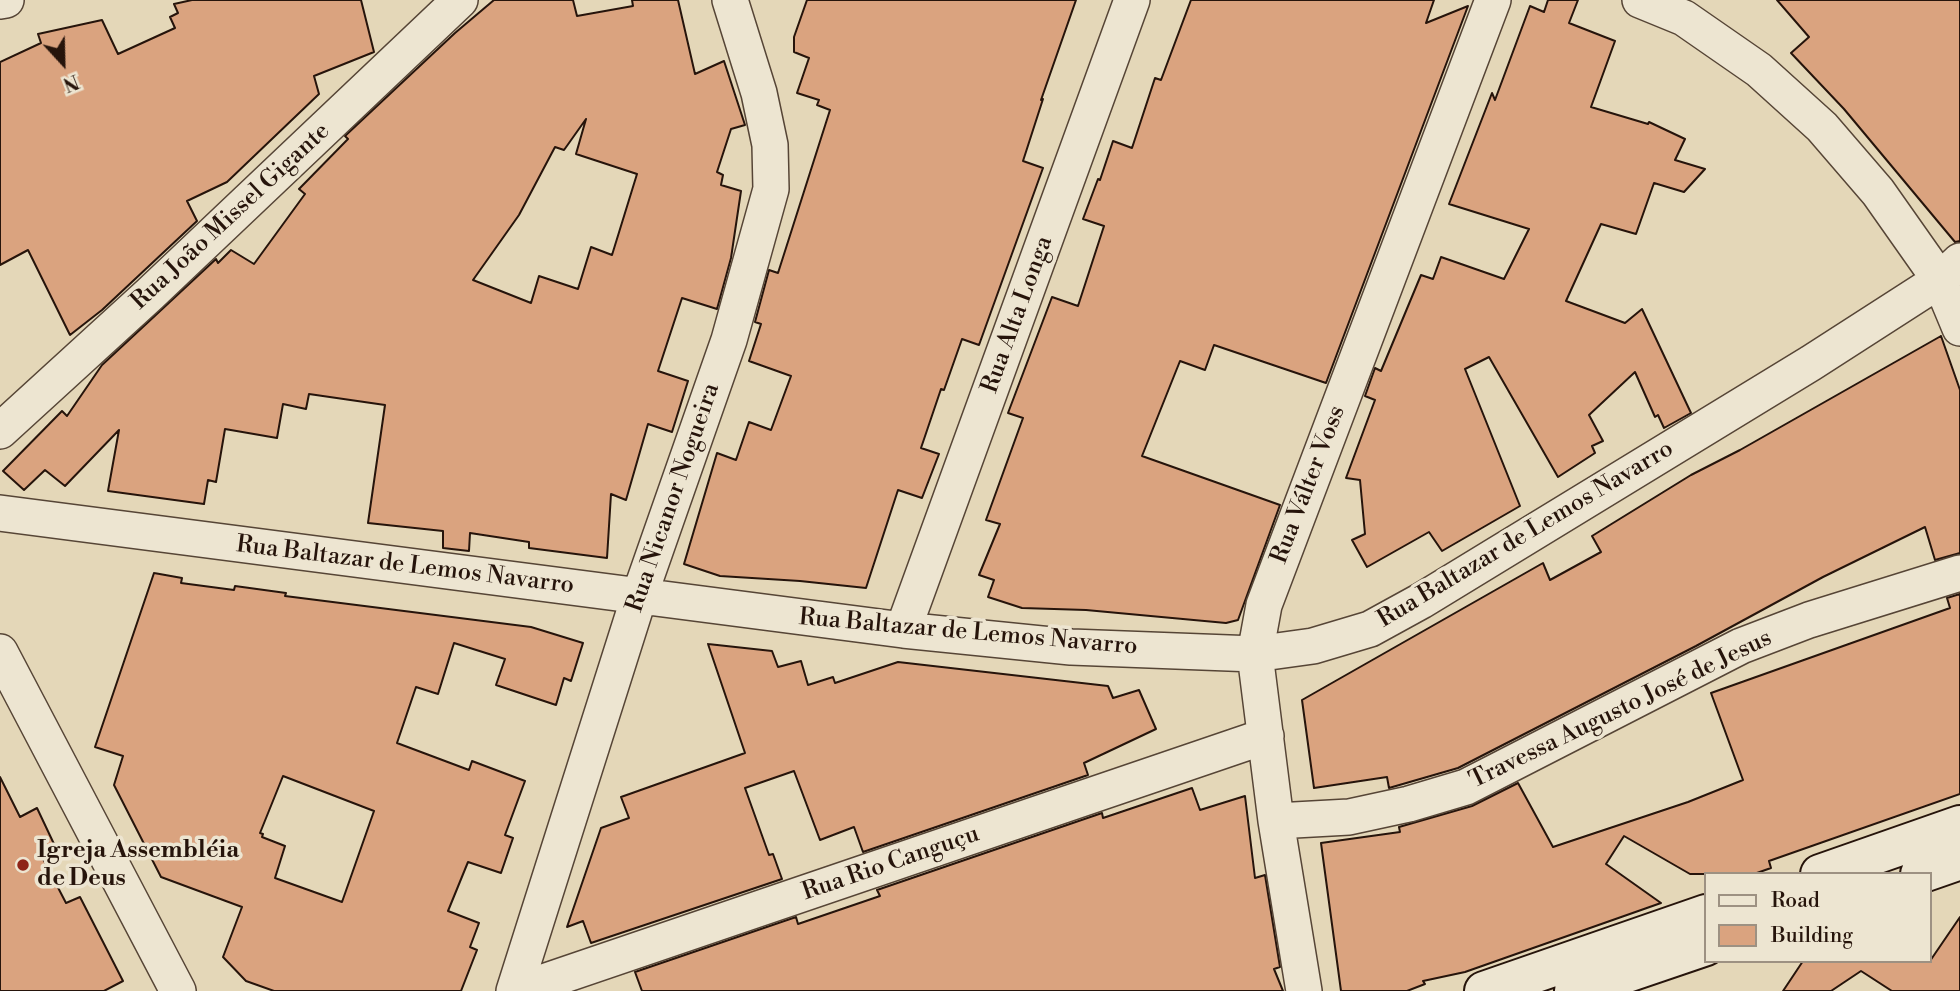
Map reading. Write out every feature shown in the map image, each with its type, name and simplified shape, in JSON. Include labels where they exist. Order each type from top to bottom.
[{"type":"main road","points":[[1827,872],[1960,825]]},
{"type":"main road","points":[[1926,872],[1960,860]]},
{"type":"main road","points":[[1484,991],[1704,915]]},
{"type":"main road","points":[[1574,991],[1704,947]]},
{"type":"street","points":[[0,1],[6,0]]},
{"type":"street","name":"Rua João Missel Gigante","points":[[0,431],[460,0]]},
{"type":"street","name":"Rua Nicanor Nogueira","points":[[516,991],[639,597],[729,340],[771,189],[770,145],[759,93],[730,0]]},
{"type":"street","name":"Rua Alta Longa","points":[[903,630],[1132,0]]},
{"type":"street","name":"Rua Válter Voss","points":[[1304,991],[1276,821],[1255,654],[1264,606],[1493,0]]},
{"type":"street","points":[[1640,0],[1684,18],[1759,71],[1822,127],[1950,271],[1960,328]]},
{"type":"street","name":"Rua Baltazar de Lemos Navarro","points":[[0,513],[903,630],[1071,648],[1255,654],[1313,646],[1370,629],[1421,601],[1811,363],[1950,271]]},
{"type":"street","name":"Travessa Augusto José de Jesus","points":[[1276,821],[1349,817],[1409,804],[1466,787],[1741,646],[1809,620],[1960,573]]},
{"type":"street","points":[[0,652],[178,991]]},
{"type":"street","name":"Rua Rio Canguçu","points":[[516,991],[1266,736]]},
{"type":"building","points":[[192,0],[361,0],[374,52],[314,76],[319,94],[227,182],[187,201],[197,221],[102,310],[70,335],[28,250],[0,265],[0,62],[41,43],[38,34],[102,20],[118,54],[175,28],[170,17],[178,13],[174,4]]},
{"type":"building","points":[[494,0],[573,0],[577,16],[633,6],[632,0],[678,0],[695,74],[724,61],[745,125],[731,129],[717,172],[723,175],[721,185],[741,191],[731,258],[717,309],[682,298],[658,371],[688,381],[672,432],[648,424],[626,500],[611,494],[607,558],[529,548],[529,542],[470,533],[469,551],[443,548],[443,531],[368,523],[385,405],[309,394],[306,409],[283,404],[277,438],[225,429],[216,482],[208,480],[204,504],[108,491],[119,430],[65,486],[45,470],[24,490],[3,471],[62,411],[67,416],[102,365],[216,259],[218,263],[231,250],[254,264],[305,194],[299,189],[348,139],[345,136]],"holes":[[[586,119],[576,154],[637,174],[612,255],[591,247],[578,289],[539,276],[531,303],[473,280],[519,215],[555,147],[564,150]]]},
{"type":"building","points":[[807,0],[1076,0],[1023,161],[1043,168],[979,345],[962,339],[944,390],[941,389],[921,448],[939,454],[922,498],[898,490],[866,588],[720,576],[684,564],[717,453],[736,460],[749,422],[771,430],[791,376],[749,361],[761,324],[755,322],[769,270],[778,273],[830,110],[817,105],[819,100],[797,93],[809,58],[794,52],[794,37]]},
{"type":"building","points":[[1191,0],[1434,0],[1426,23],[1468,6],[1326,383],[1214,345],[1205,370],[1180,361],[1142,456],[1280,505],[1238,620],[1226,623],[1086,610],[1022,608],[988,597],[994,580],[979,575],[1000,524],[986,520],[1023,418],[1008,413],[1052,297],[1078,306],[1104,226],[1083,219],[1113,141],[1132,148],[1155,78],[1161,80]]},
{"type":"building","points":[[1548,0],[1578,0],[1569,23],[1615,41],[1591,107],[1648,124],[1649,122],[1685,139],[1675,160],[1705,169],[1684,192],[1654,183],[1636,234],[1601,224],[1566,301],[1625,323],[1642,309],[1691,413],[1664,428],[1658,415],[1655,417],[1635,372],[1589,415],[1603,441],[1592,446],[1595,453],[1558,477],[1489,357],[1465,369],[1520,506],[1442,551],[1429,532],[1367,567],[1352,540],[1365,534],[1360,480],[1346,478],[1375,400],[1365,396],[1375,368],[1381,371],[1421,275],[1433,279],[1441,257],[1504,279],[1529,229],[1449,204],[1492,93],[1495,100],[1530,6],[1544,12]]},
{"type":"building","points":[[1777,0],[1960,0],[1960,241],[1955,242],[1844,109],[1791,53],[1809,37]]},
{"type":"building","points":[[1941,336],[1960,390],[1960,553],[1935,560],[1925,527],[1823,577],[1696,646],[1458,768],[1389,788],[1387,777],[1314,788],[1302,700],[1543,563],[1550,580],[1601,552],[1592,536],[1691,475]]},
{"type":"building","points":[[154,573],[182,578],[181,583],[234,590],[235,586],[286,593],[285,596],[531,627],[583,643],[571,681],[564,678],[556,705],[496,685],[505,659],[454,643],[438,694],[416,687],[397,743],[469,770],[472,761],[525,781],[505,835],[513,838],[501,873],[468,862],[448,911],[479,923],[470,947],[477,950],[461,991],[274,991],[246,981],[223,957],[242,907],[161,877],[114,785],[123,756],[95,747]],"holes":[[[283,776],[374,811],[342,902],[275,878],[285,846],[262,837],[263,834],[260,833]]]},
{"type":"building","points":[[1960,594],[1960,794],[1769,861],[1771,868],[1760,872],[1690,874],[1624,836],[1606,864],[1661,903],[1465,972],[1423,981],[1425,984],[1407,991],[1341,991],[1321,843],[1400,832],[1399,827],[1472,806],[1518,783],[1553,847],[1688,802],[1743,780],[1711,693],[1950,608],[1947,598]]},
{"type":"building","points":[[708,644],[772,651],[778,667],[801,661],[808,685],[833,677],[835,683],[898,662],[1108,686],[1113,698],[1139,690],[1156,729],[1084,763],[1088,775],[863,852],[854,827],[820,840],[794,771],[745,788],[769,855],[773,854],[782,879],[591,943],[583,921],[567,927],[601,828],[629,818],[621,797],[745,753]]},
{"type":"building","points":[[0,777],[20,817],[37,808],[54,844],[39,851],[66,903],[80,897],[123,981],[104,991],[0,991]]},
{"type":"building","points":[[1192,788],[1200,810],[1245,796],[1255,878],[1265,875],[1280,967],[1274,969],[1283,991],[642,991],[635,972],[796,917],[798,924],[880,896],[877,890],[1102,813],[1103,818]]},
{"type":"building","points":[[1960,917],[1960,991],[1892,991],[1861,971],[1831,991],[1783,991],[1802,963],[1932,963],[1932,958]]},
{"type":"place","name":"Igreja Assembléia de Deus","points":[[23,865]]}]
